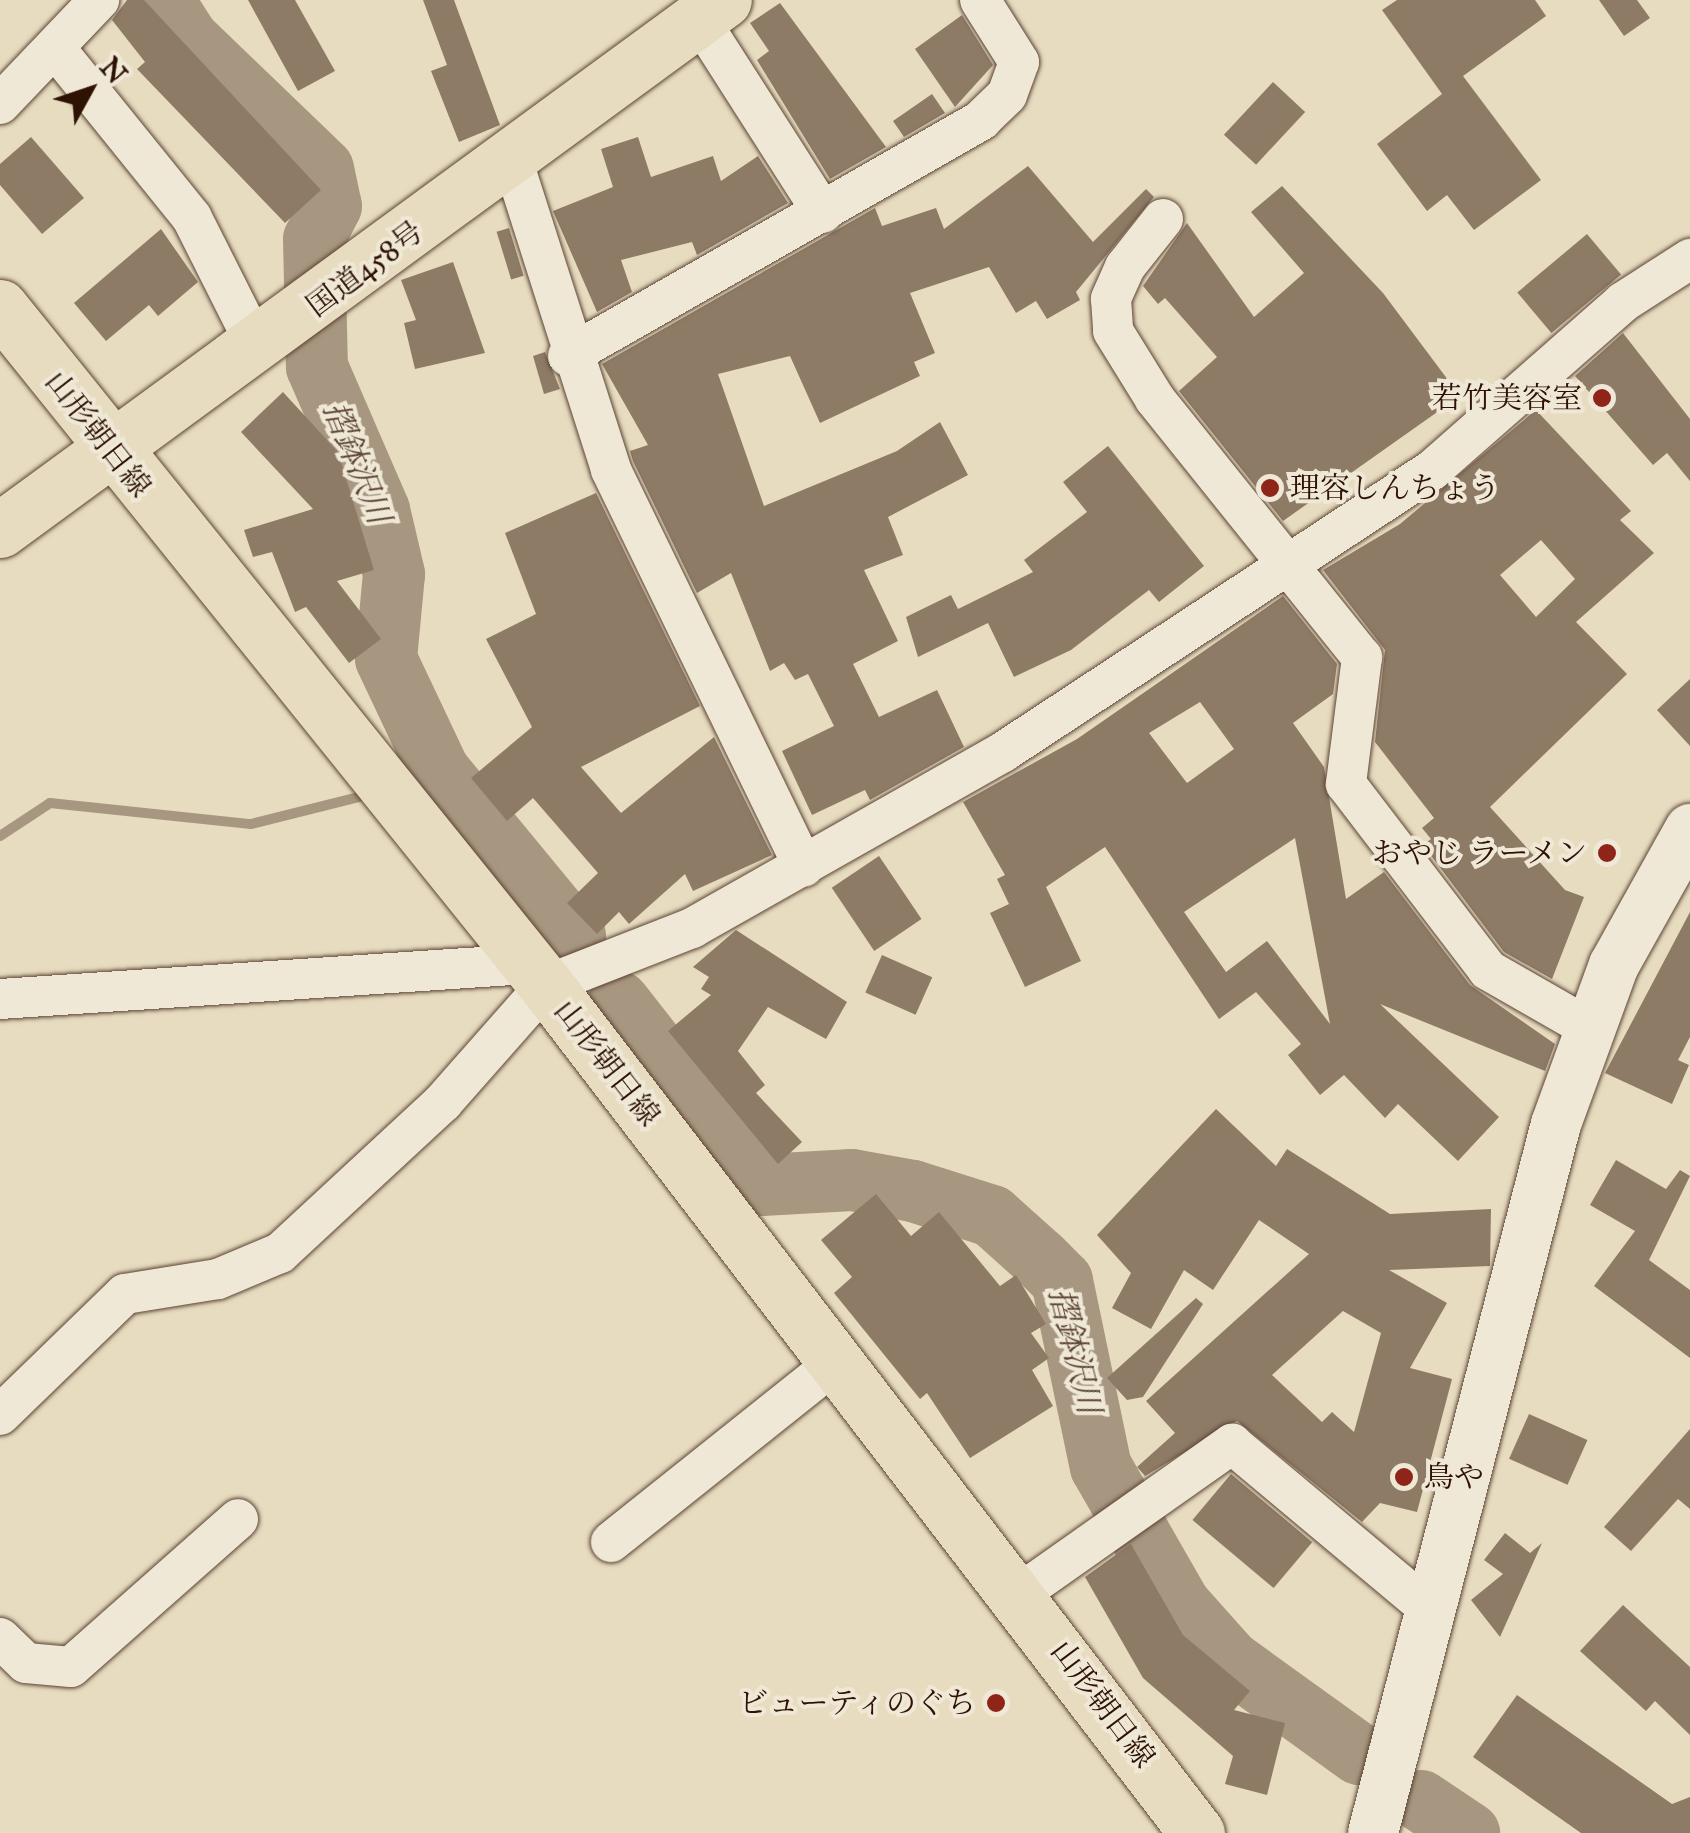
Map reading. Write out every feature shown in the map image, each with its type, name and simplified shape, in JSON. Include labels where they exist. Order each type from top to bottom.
[{"type":"main road","name":"国道458号","points":[[0,530],[344,286],[712,9]]},
{"type":"main road","name":"山形朝日線","points":[[0,308],[110,452],[536,974],[1019,1594],[1196,1833]]},
{"type":"street","points":[[0,104],[100,0]]},
{"type":"street","points":[[568,356],[982,120],[1007,95],[1018,62],[982,0]]},
{"type":"street","points":[[712,9],[822,213]]},
{"type":"street","points":[[54,48],[192,218],[273,336]]},
{"type":"street","points":[[512,159],[568,356],[611,470],[804,867]]},
{"type":"street","points":[[1163,219],[1125,267],[1112,299],[1113,331],[1155,399],[1362,656],[1346,784],[1488,970],[1591,1029]]},
{"type":"street","points":[[0,1000],[536,974],[692,928],[804,867],[1292,568],[1432,470],[1623,302],[1690,259]]},
{"type":"street","points":[[1374,1833],[1556,1124],[1614,965],[1690,828]]},
{"type":"street","points":[[0,1415],[125,1294],[218,1279],[280,1253],[444,1102],[536,974]]},
{"type":"street","points":[[611,1542],[838,1361]]},
{"type":"street","points":[[1019,1594],[1114,1522],[1154,1502],[1232,1444],[1432,1611]]},
{"type":"street","points":[[0,1638],[26,1663],[71,1667],[238,1519]]},
{"type":"building","points":[[127,0],[144,0],[321,190],[285,223],[137,69],[145,62],[112,20]]},
{"type":"building","points":[[248,0],[295,0],[335,71],[298,91]]},
{"type":"building","points":[[423,0],[454,0],[500,125],[459,142],[431,71],[447,65]]},
{"type":"building","points":[[1397,0],[1535,0],[1546,16],[1463,76],[1541,180],[1474,230],[1447,195],[1427,211],[1377,144],[1442,94],[1382,10]]},
{"type":"building","points":[[1599,0],[1637,0],[1650,18],[1624,36]]},
{"type":"building","points":[[780,3],[886,147],[830,179],[757,60],[769,51],[750,23]]},
{"type":"building","points":[[962,15],[993,65],[955,107],[915,49]]},
{"type":"building","points":[[1273,82],[1305,112],[1256,165],[1224,135]]},
{"type":"building","points":[[932,94],[945,113],[904,137],[893,121]]},
{"type":"building","points":[[31,137],[84,198],[42,234],[0,185],[0,164]]},
{"type":"building","points":[[638,137],[651,177],[713,156],[721,181],[758,156],[788,203],[697,255],[692,242],[621,260],[632,292],[597,312],[553,211],[613,187],[601,149]]},
{"type":"building","points":[[1028,166],[1093,242],[1146,189],[1154,197],[1076,292],[1080,300],[1047,319],[1036,301],[1016,313],[989,267],[910,293],[935,353],[914,362],[920,376],[820,423],[790,356],[718,374],[764,506],[897,451],[940,422],[968,475],[888,517],[903,555],[864,570],[898,641],[853,664],[879,717],[937,690],[964,747],[870,800],[865,790],[812,815],[782,751],[834,726],[808,674],[795,680],[784,663],[770,671],[731,573],[697,593],[633,461],[630,451],[648,445],[602,364],[875,208],[882,226],[936,208],[944,229]]},
{"type":"building","points":[[1282,186],[1383,293],[1460,396],[1283,521],[1179,391],[1217,357],[1165,298],[1158,304],[1143,286],[1187,223],[1254,317],[1304,273],[1251,212]]},
{"type":"building","points":[[509,228],[524,276],[511,280],[497,232]]},
{"type":"building","points":[[161,229],[198,282],[158,316],[149,305],[106,341],[74,303]]},
{"type":"building","points":[[1587,234],[1621,275],[1551,333],[1517,292]]},
{"type":"building","points":[[453,262],[485,353],[415,369],[404,323],[416,320],[401,280]]},
{"type":"building","points":[[1623,333],[1690,419],[1690,481],[1667,453],[1653,465],[1575,376]]},
{"type":"building","points":[[545,352],[560,389],[544,394],[533,356]]},
{"type":"building","points":[[283,392],[338,452],[374,570],[337,581],[381,639],[349,663],[306,607],[295,612],[272,552],[253,557],[244,530],[313,509],[241,432]]},
{"type":"building","points":[[1536,410],[1631,511],[1620,520],[1654,553],[1576,622],[1627,674],[1490,807],[1565,890],[1584,897],[1552,979],[1504,952],[1423,845],[1431,839],[1422,828],[1434,818],[1375,742],[1385,650],[1323,570],[1400,524]],"holes":[[[1541,540],[1575,579],[1536,617],[1500,575]]]},
{"type":"building","points":[[1108,446],[1204,566],[1159,602],[1149,590],[1071,650],[1014,677],[988,623],[918,657],[906,617],[951,595],[958,609],[1033,572],[1024,560],[1087,512],[1063,482]]},
{"type":"building","points":[[596,493],[700,706],[581,767],[621,813],[714,737],[772,855],[693,891],[685,874],[629,924],[619,912],[597,934],[567,903],[598,873],[533,798],[507,821],[471,778],[532,727],[486,639],[536,614],[505,533]]},
{"type":"building","points":[[1283,596],[1337,664],[1333,694],[1293,723],[1324,767],[1346,899],[1384,872],[1470,985],[1555,1044],[1545,1071],[1380,1004],[1499,1117],[1458,1161],[1398,1104],[1385,1118],[1344,1075],[1320,1095],[1288,1055],[1301,1044],[1256,992],[1219,1019],[1105,847],[1046,887],[1081,961],[1025,987],[990,913],[1009,904],[997,879],[1005,875],[963,802],[1077,739]],"holes":[[[1200,702],[1234,749],[1187,783],[1149,733]],[[1295,838],[1327,1008],[1330,1024],[1267,941],[1226,972],[1184,912]]]},
{"type":"building","points":[[1690,679],[1690,746],[1657,710]]},
{"type":"building","points":[[879,856],[921,919],[874,951],[832,888]]},
{"type":"building","points":[[1690,912],[1690,1037],[1678,1060],[1689,1065],[1672,1104],[1605,1073]]},
{"type":"building","points":[[736,930],[847,1002],[826,1039],[768,1007],[738,1051],[765,1085],[756,1093],[802,1142],[778,1164],[668,1031],[711,995],[701,989],[709,977],[693,967]]},
{"type":"building","points":[[882,955],[932,977],[916,1015],[865,992]]},
{"type":"building","points":[[1216,1109],[1276,1166],[1287,1149],[1390,1214],[1491,1209],[1490,1266],[1389,1270],[1447,1303],[1410,1368],[1452,1379],[1417,1512],[1380,1503],[1362,1522],[1237,1421],[1145,1476],[1137,1467],[1175,1433],[1146,1401],[1309,1254],[1259,1220],[1213,1290],[1184,1270],[1151,1329],[1112,1308],[1131,1273],[1097,1235]],"holes":[[[1343,1311],[1381,1333],[1354,1432],[1332,1412],[1322,1422],[1272,1375]]]},
{"type":"building","points":[[1616,1160],[1666,1189],[1680,1170],[1690,1176],[1649,1260],[1690,1290],[1690,1358],[1594,1286],[1635,1231],[1590,1205]]},
{"type":"building","points":[[876,1194],[911,1236],[939,1212],[1000,1286],[1016,1275],[1046,1324],[1031,1333],[1049,1358],[1032,1370],[1053,1406],[970,1458],[927,1393],[920,1399],[834,1293],[852,1277],[821,1240]]},
{"type":"building","points":[[1196,1298],[1203,1304],[1143,1397],[1127,1400],[1107,1378]]},
{"type":"building","points":[[1529,1414],[1587,1440],[1568,1485],[1509,1459]]},
{"type":"building","points":[[1690,1429],[1690,1509],[1678,1499],[1631,1551],[1604,1527]]},
{"type":"building","points":[[1231,1474],[1312,1542],[1274,1588],[1192,1520]]},
{"type":"building","points":[[1505,1533],[1530,1553],[1542,1543],[1500,1637],[1471,1600],[1503,1574],[1484,1560]]},
{"type":"building","points":[[1131,1544],[1183,1635],[1250,1691],[1234,1710],[1285,1723],[1267,1795],[1225,1784],[1233,1756],[1143,1678],[1085,1577]]},
{"type":"building","points":[[1623,1605],[1690,1667],[1690,1735],[1655,1701],[1646,1711],[1580,1651]]},
{"type":"building","points":[[1517,1695],[1672,1804],[1690,1797],[1690,1833],[1581,1833],[1473,1757]]},
{"type":"waterway","name":"摺鉢沢川","points":[[163,0],[188,39],[323,169],[331,206],[314,239],[317,367],[379,510],[394,574],[386,659],[439,771],[575,936]]},
{"type":"waterway","points":[[0,836],[50,803],[251,824],[367,795]]},
{"type":"waterway","name":"摺鉢沢川","points":[[619,1002],[762,1185],[852,1180],[913,1191],[992,1216],[1062,1281],[1101,1467],[1180,1605],[1230,1661],[1359,1754]]},
{"type":"waterway","name":"摺鉢沢川","points":[[1421,1801],[1469,1833]]},
{"type":"place","name":"若竹美容室","points":[[1602,398]]},
{"type":"place","name":"理容しんちょう","points":[[1270,488]]},
{"type":"place","name":"おやじ ラーメン","points":[[1607,853]]},
{"type":"place","name":"鳥や","points":[[1404,1477]]},
{"type":"place","name":"ビューティのぐち","points":[[996,1703]]}]
